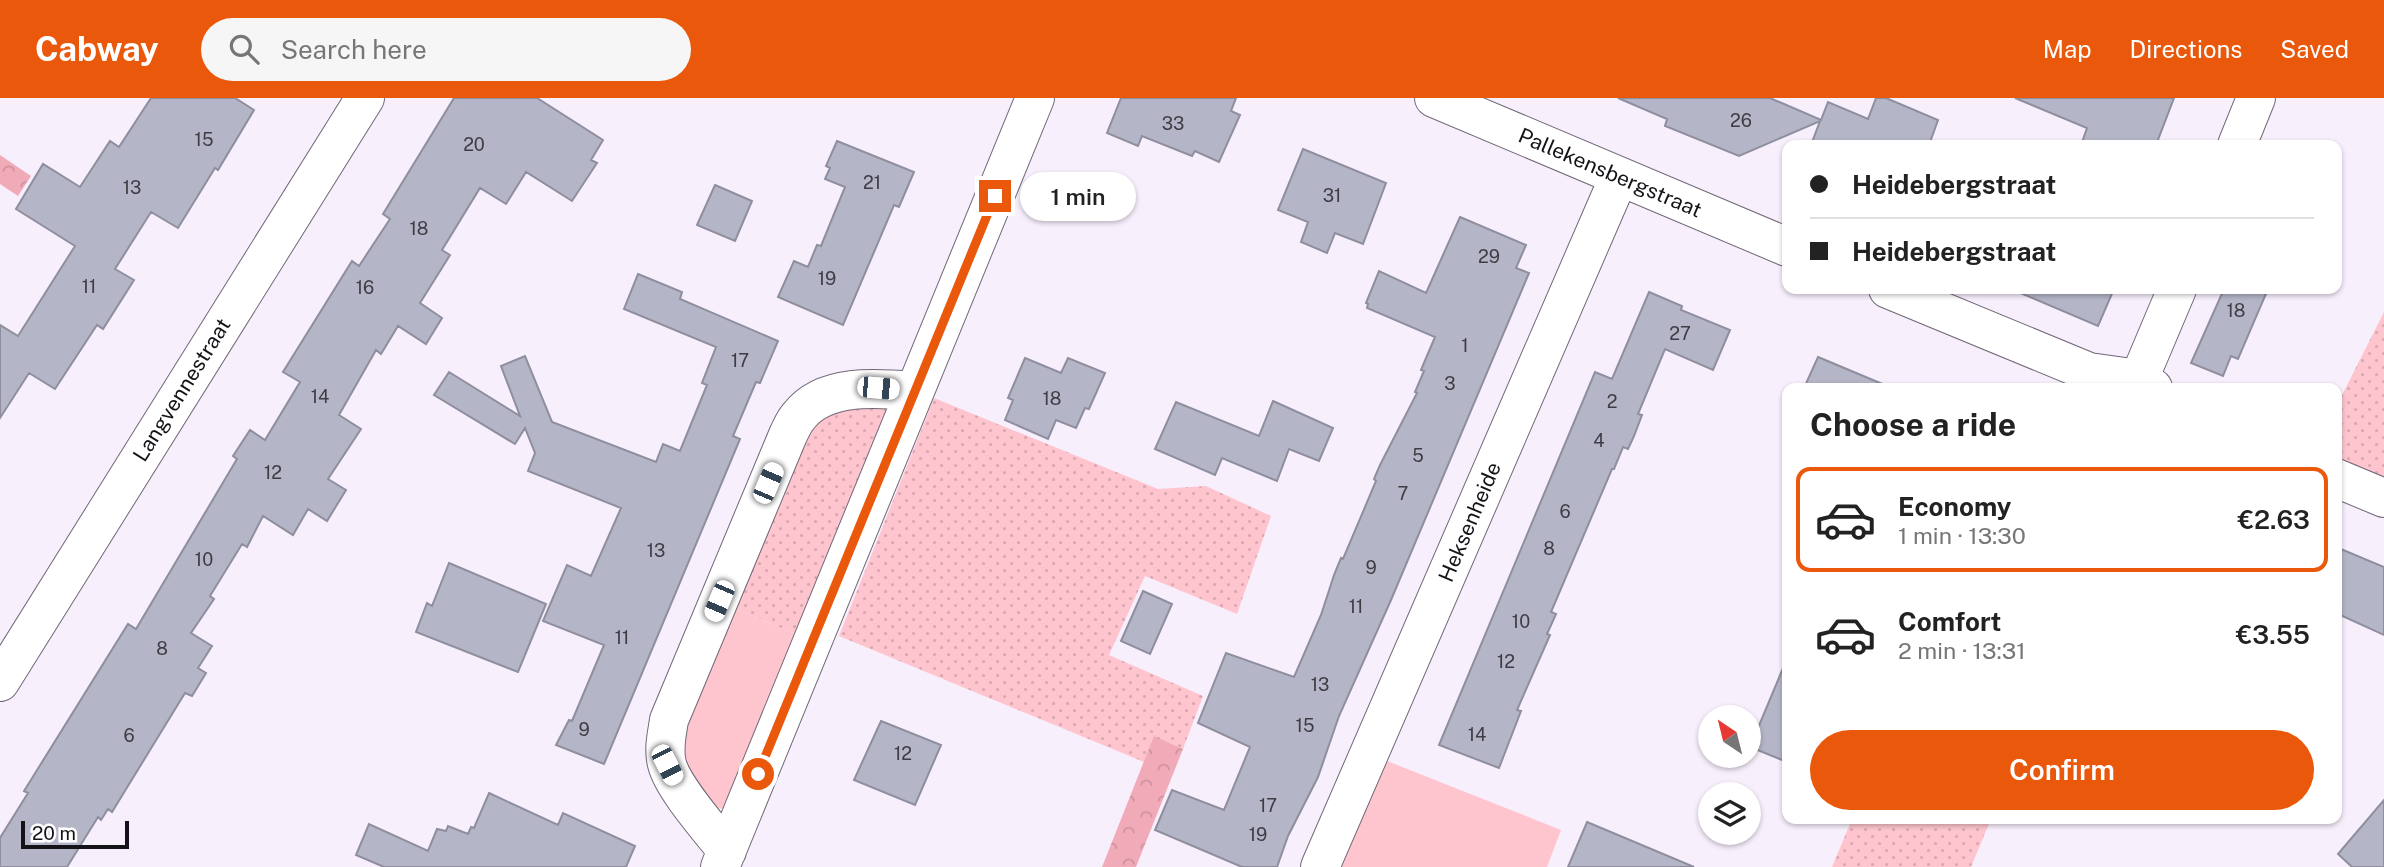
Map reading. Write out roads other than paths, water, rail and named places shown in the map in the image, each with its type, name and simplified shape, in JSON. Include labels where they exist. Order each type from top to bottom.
[{"type":"street","name":"Langvennestraat","points":[[0,682],[365,98]]},
{"type":"street","points":[[724,859],[1035,98]]},
{"type":"street","name":"Pallekensbergstraat","points":[[1434,98],[1782,245]]},
{"type":"street","points":[[2239,140],[2256,98]]},
{"type":"street","name":"Heksenheide","points":[[1320,867],[1619,177]]},
{"type":"street","points":[[1900,294],[2089,372],[2141,383]]},
{"type":"street","points":[[2146,383],[2175,294]]},
{"type":"street","points":[[724,859],[667,765],[665,744],[669,720],[788,435],[799,415],[816,401],[840,393],[878,388],[914,391]]},
{"type":"street","points":[[2342,480],[2384,498]]}]
